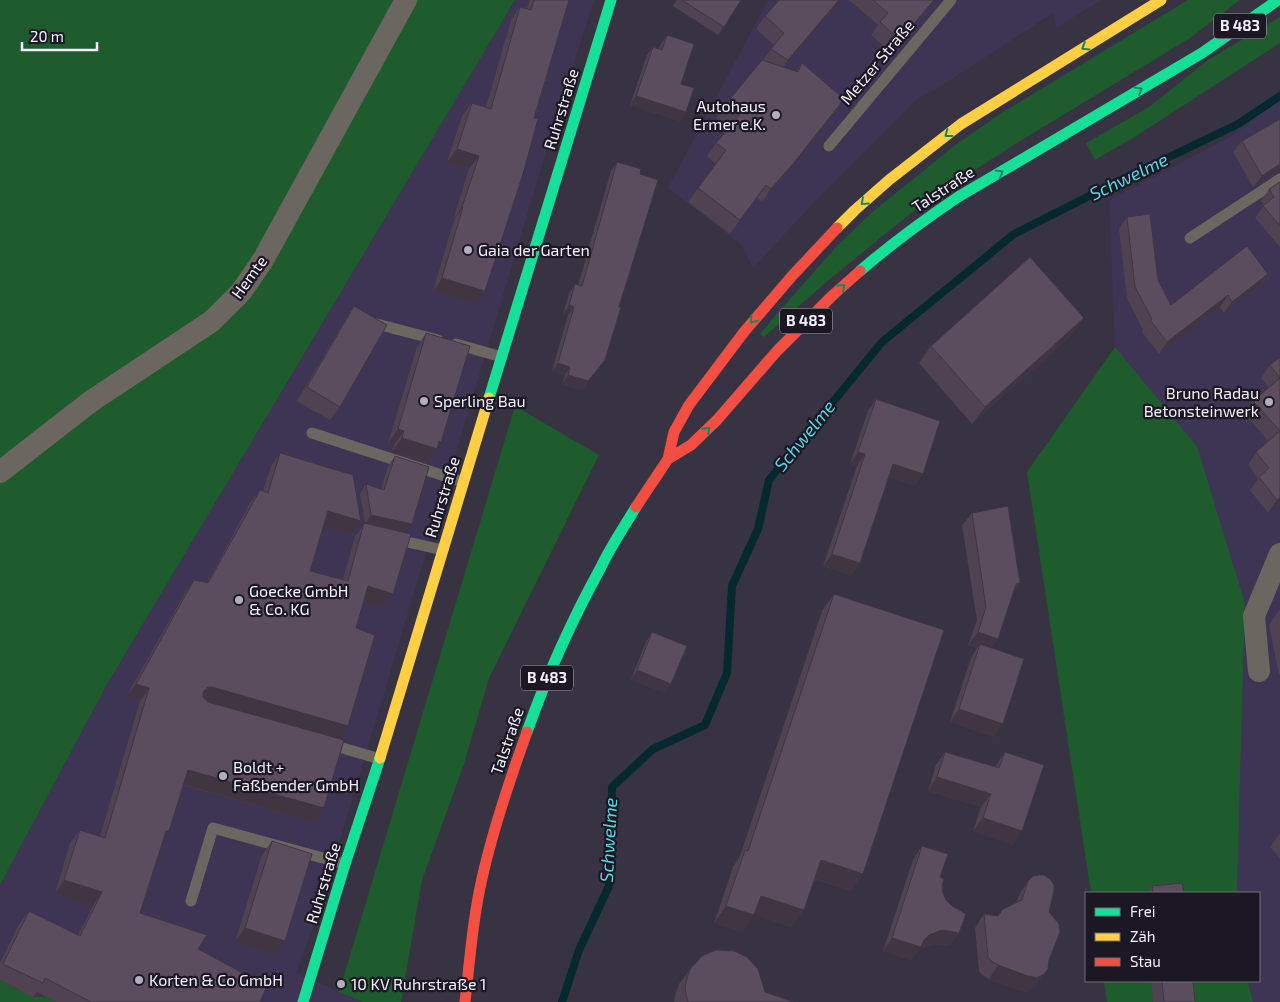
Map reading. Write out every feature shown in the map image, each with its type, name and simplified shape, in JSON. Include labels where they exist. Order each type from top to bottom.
[{"type":"main road","name":"Ruhrstraße","points":[[303,1002],[345,864],[380,760],[611,0]]},
{"type":"main road","name":"Talstraße","points":[[465,1002],[475,917],[483,874],[502,805],[539,698],[566,636],[601,566],[636,506],[668,459],[674,432],[689,405],[756,317],[792,276],[855,210],[901,170],[961,124],[1161,0]]},
{"type":"main road","name":"Talstraße","points":[[668,459],[691,445],[717,420],[777,351],[820,307],[877,256],[958,197],[1202,53],[1278,0]]},
{"type":"street","name":"Hemte","points":[[0,472],[90,402],[212,321],[241,292],[264,260],[406,0]]},
{"type":"street","points":[[1259,671],[1254,616],[1280,554]]},
{"type":"lane","name":"Metzer Straße","points":[[829,146],[950,0]]},
{"type":"lane","points":[[1190,238],[1280,179]]},
{"type":"lane","points":[[365,321],[502,357]]},
{"type":"lane","points":[[312,433],[463,482]]},
{"type":"lane","points":[[386,537],[443,550]]},
{"type":"lane","points":[[318,741],[380,760]]},
{"type":"lane","points":[[191,901],[213,828],[345,864]]},
{"type":"shaded area","points":[[515,0],[594,0],[554,125],[319,910],[296,973],[363,1002],[0,1002],[0,885],[106,686]]},
{"type":"shaded area","points":[[768,0],[1101,0],[1056,28],[1053,13],[935,90],[917,99],[817,199],[753,268],[742,245],[668,188]]},
{"type":"shaded area","points":[[1280,99],[1280,1002],[1253,1002],[1248,982],[1260,982],[1260,892],[1237,892],[1245,603],[1197,446],[1115,347],[1109,200],[1229,138]]},
{"type":"green space","points":[[0,0],[515,0],[106,686],[0,885]]},
{"type":"green space","points":[[1188,0],[1240,0],[1190,38],[1017,143],[911,213],[824,284],[764,337],[760,334],[835,248],[870,214],[954,146],[1000,114]]},
{"type":"green space","points":[[1280,17],[1280,43],[1133,138],[1095,160],[1086,143],[1149,107],[1208,60]]},
{"type":"green space","points":[[1115,347],[1197,446],[1245,603],[1237,892],[1091,892],[1027,472]]},
{"type":"green space","points":[[515,406],[599,455],[489,678],[464,764],[422,880],[401,1002],[363,1002],[339,992]]},
{"type":"green space","points":[[0,980],[33,997],[47,997],[56,1002],[0,1002]]},
{"type":"green space","points":[[1104,982],[1248,982],[1253,1002],[1107,1002]]},
{"type":"building","points":[[534,0],[569,0],[534,118],[538,119],[523,174],[485,291],[442,278],[479,156],[457,149],[472,103],[491,109],[520,7],[531,10]]},
{"type":"building","points":[[682,0],[741,0],[724,27]]},
{"type":"building","points":[[779,0],[839,0],[788,60],[771,49],[784,33],[765,16]]},
{"type":"building","points":[[873,0],[934,0],[900,40],[880,22],[888,13]]},
{"type":"building","points":[[667,35],[694,44],[681,84],[694,88],[686,112],[636,96],[653,47],[662,50]]},
{"type":"building","points":[[762,60],[798,72],[802,63],[844,99],[797,159],[771,189],[766,185],[740,220],[698,188],[726,150],[716,143],[740,115],[726,104]]},
{"type":"building","points":[[1280,119],[1280,164],[1262,176],[1242,141]]},
{"type":"building","points":[[617,162],[641,169],[640,174],[658,180],[619,307],[621,307],[605,360],[588,381],[568,375],[570,367],[558,363],[574,307],[569,305],[575,284],[582,286]]},
{"type":"building","points":[[1280,182],[1280,226],[1263,206],[1274,197],[1269,189]]},
{"type":"building","points":[[1150,214],[1158,280],[1171,305],[1247,246],[1268,274],[1232,302],[1228,295],[1167,342],[1150,320],[1152,319],[1135,287],[1127,217]]},
{"type":"building","points":[[1030,257],[1084,318],[985,407],[931,346]]},
{"type":"building","points":[[354,306],[387,325],[340,407],[307,387]]},
{"type":"building","name":"Sperling Bau","points":[[426,333],[470,346],[441,442],[439,441],[437,449],[402,438],[404,431],[398,429]]},
{"type":"building","points":[[1280,357],[1280,378],[1270,365]]},
{"type":"building","points":[[1280,378],[1280,431],[1253,401]]},
{"type":"building","points":[[876,399],[940,421],[923,474],[893,464],[860,563],[832,554],[865,454],[858,452]]},
{"type":"building","points":[[1280,431],[1280,498],[1277,500],[1259,477],[1269,468],[1256,452]]},
{"type":"building","points":[[280,453],[353,475],[361,521],[328,511],[310,571],[348,581],[364,523],[411,534],[393,594],[368,586],[356,628],[375,635],[348,726],[212,687],[208,687],[203,692],[203,697],[208,702],[344,740],[324,808],[188,770],[169,831],[166,831],[140,913],[207,935],[198,949],[267,986],[260,1002],[91,1002],[45,978],[43,983],[3,964],[29,911],[80,936],[102,892],[64,880],[80,830],[105,838],[149,688],[136,684],[194,580],[208,583],[260,490],[268,493]]},
{"type":"building","points":[[395,456],[429,467],[412,524],[371,515],[366,484],[384,490]]},
{"type":"building","points":[[1008,506],[1020,583],[1016,584],[998,639],[978,632],[986,607],[972,513]]},
{"type":"building","points":[[834,594],[944,630],[863,874],[821,860],[804,910],[761,896],[754,915],[726,906],[745,850],[748,851]]},
{"type":"building","points":[[652,632],[687,646],[671,684],[637,670]]},
{"type":"building","points":[[980,644],[1024,659],[1003,724],[959,709]]},
{"type":"building","points":[[945,752],[999,768],[1005,752],[1044,765],[1022,831],[983,818],[991,794],[937,777]]},
{"type":"building","points":[[272,841],[312,854],[285,941],[245,928]]},
{"type":"building","points":[[922,846],[948,854],[940,877],[944,879],[942,885],[943,893],[951,905],[966,914],[959,933],[942,930],[929,935],[921,947],[892,938]]},
{"type":"building","points":[[1044,875],[1050,879],[1054,885],[1049,912],[1059,924],[1060,932],[1049,960],[1048,969],[1037,978],[991,961],[988,957],[984,914],[998,916],[1003,909],[1022,900],[1028,881],[1033,876]]},
{"type":"building","points":[[1182,883],[1184,892],[1153,892],[1152,886]]},
{"type":"building","points":[[716,950],[734,951],[747,957],[758,969],[765,992],[794,1002],[688,1002],[685,988],[691,968],[702,956]]},
{"type":"building","points":[[1162,982],[1193,982],[1195,1002],[1164,1002]]},
{"type":"waterway","name":"Schwelme","points":[[562,1002],[579,950],[609,886],[612,787],[653,749],[705,725],[727,673],[732,586],[758,529],[769,480],[882,342],[1014,234],[1238,124],[1280,96]]},
{"type":"traffic: fast","points":[[489,398],[611,0]]},
{"type":"traffic: fast","points":[[860,271],[908,232],[958,197],[1202,53],[1278,0]]},
{"type":"traffic: fast","points":[[527,732],[570,627],[609,552],[636,507]]},
{"type":"traffic: fast","points":[[303,1002],[380,758]]},
{"type":"traffic: slow","points":[[837,228],[889,180],[961,124],[1161,0]]},
{"type":"traffic: slow","points":[[380,758],[489,398]]},
{"type":"traffic: jam","points":[[636,507],[668,459],[674,432],[689,405],[744,332],[792,276],[837,228]]},
{"type":"traffic: jam","points":[[668,459],[691,445],[717,420],[777,351],[860,271]]},
{"type":"traffic: jam","points":[[465,1002],[474,922],[483,874],[492,838],[527,732]]},
{"type":"place","name":"Autohaus Ermer e.K.","points":[[776,115]]},
{"type":"place","name":"Gaia der Garten","points":[[468,250]]},
{"type":"place","name":"Sperling Bau","points":[[424,401]]},
{"type":"place","name":"Bruno Radau Betonsteinwerk","points":[[1269,402]]},
{"type":"place","name":"Goecke GmbH & Co. KG","points":[[239,600]]},
{"type":"place","name":"Boldt + Faßbender GmbH","points":[[223,776]]},
{"type":"place","name":"Korten & Co GmbH","points":[[139,980]]},
{"type":"place","name":"10 KV Ruhrstraße 1","points":[[341,984]]}]
